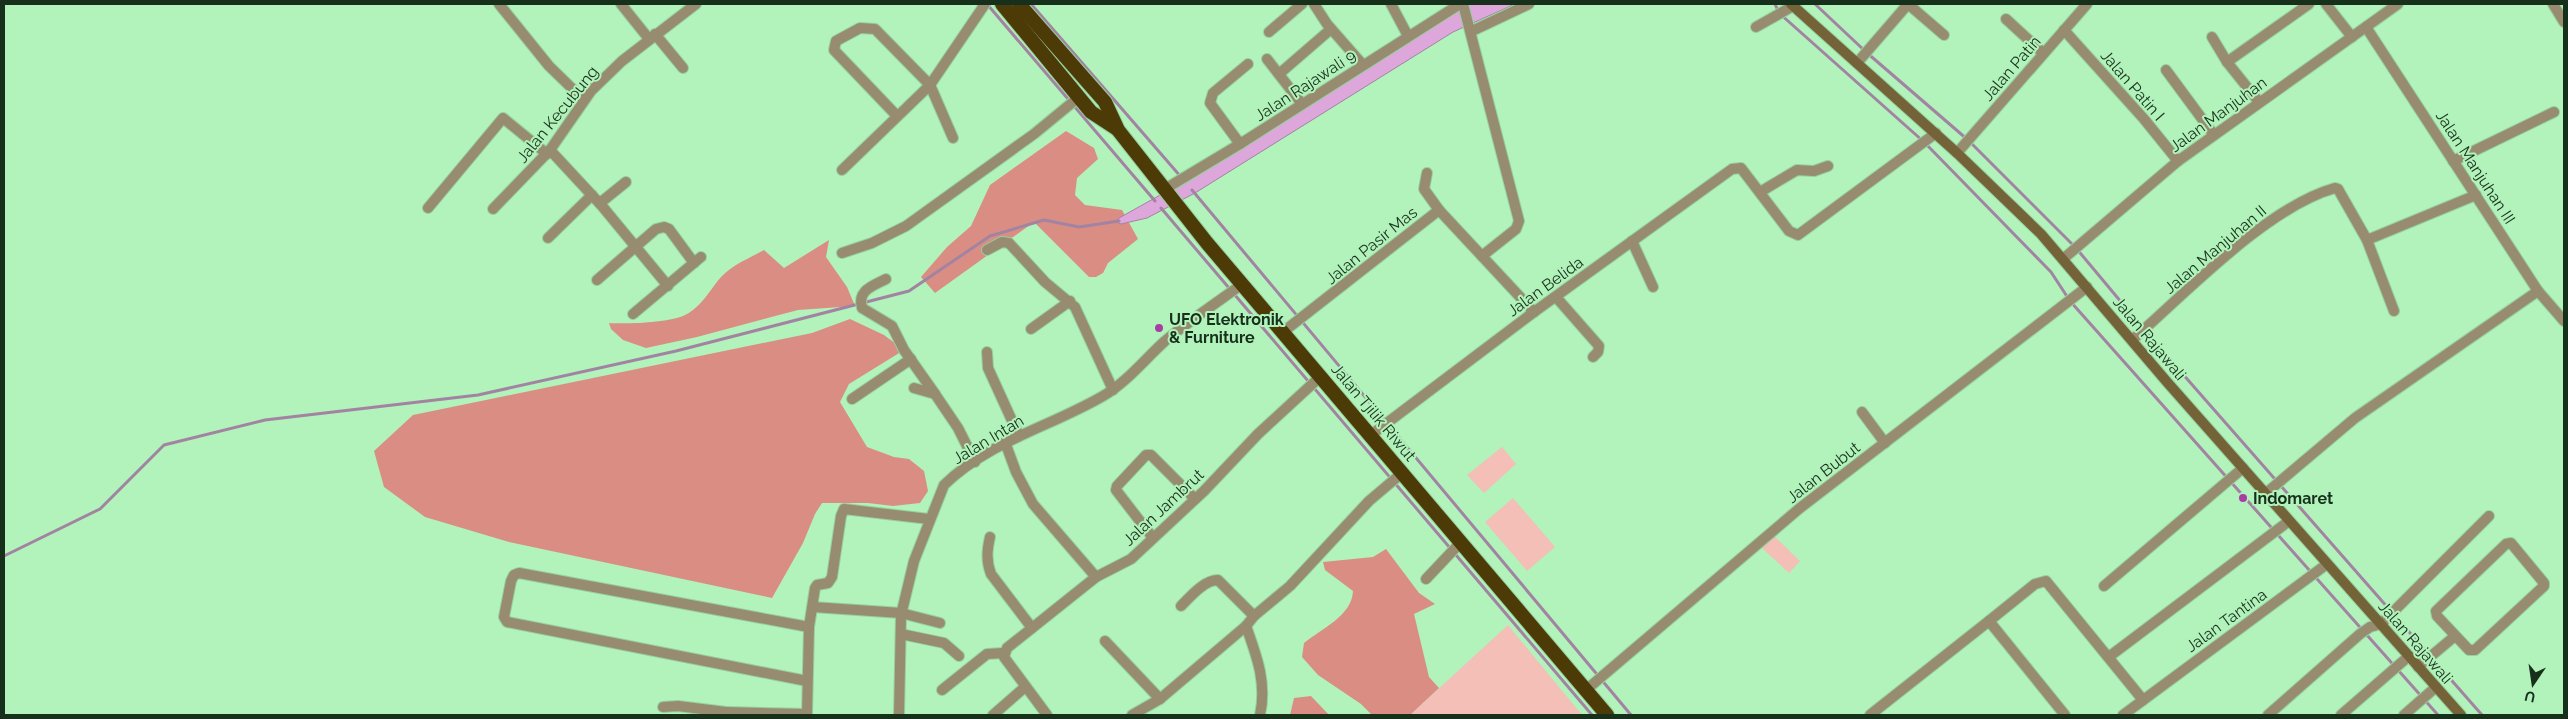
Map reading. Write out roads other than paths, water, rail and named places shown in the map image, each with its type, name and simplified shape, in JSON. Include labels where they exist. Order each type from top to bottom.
[{"type":"highway","name":"Jalan Tjilik Riwut","points":[[1002,4],[1091,112],[1118,130]]},
{"type":"highway","name":"Jalan Tjilik Riwut","points":[[1019,4],[1105,102],[1118,130],[1241,285],[1321,376],[1607,715]]},
{"type":"main road","name":"Jalan Rajawali","points":[[1792,5],[1936,133],[2014,206],[2063,259],[2265,494],[2461,715]]},
{"type":"street","points":[[499,4],[549,66],[584,100]]},
{"type":"street","points":[[621,4],[682,68]]},
{"type":"street","name":"Jalan Kecubung","points":[[493,210],[549,152],[584,100],[613,69],[696,4]]},
{"type":"street","points":[[842,170],[930,85],[986,4]]},
{"type":"street","points":[[1269,32],[1302,4]]},
{"type":"street","points":[[1314,4],[1331,29],[1363,65]]},
{"type":"street","points":[[1391,4],[1408,36]]},
{"type":"street","points":[[1470,28],[1528,4]]},
{"type":"street","points":[[1857,63],[1908,4],[1944,35]]},
{"type":"street","name":"Jalan Patin","points":[[1957,153],[2042,53],[2087,4]]},
{"type":"street","points":[[2227,62],[2309,4]]},
{"type":"street","points":[[2326,4],[2352,37]]},
{"type":"street","name":"Jalan Manjuhan","points":[[2063,259],[2178,161],[2398,4]]},
{"type":"street","points":[[2553,4],[2564,22]]},
{"type":"street","points":[[1462,5],[1470,28],[1519,221],[1514,230],[1482,256]]},
{"type":"street","name":"Jalan Rajawali 9","points":[[1172,199],[1240,144],[1408,36],[1462,5]]},
{"type":"street","points":[[1756,27],[1792,5]]},
{"type":"street","points":[[2006,19],[2042,53]]},
{"type":"street","name":"Jalan Manjuhan III","points":[[2366,26],[2538,291],[2564,321]]},
{"type":"street","points":[[897,116],[834,50],[836,41],[860,28],[875,28],[930,85],[953,138]]},
{"type":"street","points":[[1280,74],[1331,29]]},
{"type":"street","name":"Jalan Patin I","points":[[2064,30],[2144,119],[2178,161]]},
{"type":"street","points":[[2212,37],[2227,62],[2259,102]]},
{"type":"street","points":[[1267,59],[1302,104]]},
{"type":"street","points":[[1240,144],[1210,103],[1213,93],[1248,64]]},
{"type":"street","points":[[2166,70],[2214,135]]},
{"type":"street","points":[[842,253],[872,243],[906,226],[1034,134],[1079,97]]},
{"type":"street","points":[[2454,161],[2554,112]]},
{"type":"street","points":[[428,208],[503,118],[549,152],[592,195],[668,286]]},
{"type":"street","points":[[1828,166],[1814,170],[1797,170],[1760,192],[1791,233],[1801,234],[1936,133]]},
{"type":"street","name":"Jalan Belida","points":[[1371,436],[1534,312],[1732,169],[1740,168],[1760,192]]},
{"type":"street","points":[[1427,174],[1424,189],[1439,210]]},
{"type":"street","points":[[600,204],[626,182]]},
{"type":"street","name":"Jalan Manjuhan II","points":[[2132,340],[2264,225],[2333,188],[2338,189],[2368,240],[2394,311]]},
{"type":"street","points":[[548,238],[592,195]]},
{"type":"street","points":[[2368,240],[2476,195]]},
{"type":"street","name":"Jalan Pasir Mas","points":[[1283,332],[1439,210],[1534,312]]},
{"type":"street","points":[[597,280],[656,229],[664,227],[669,229],[697,260],[633,314]]},
{"type":"street","points":[[1632,241],[1654,286]]},
{"type":"street","points":[[987,250],[1002,242],[1009,243],[1045,282],[1070,301],[1081,317],[1112,390]]},
{"type":"street","points":[[886,279],[863,292],[862,305],[868,313],[889,323],[958,428],[975,462]]},
{"type":"street","name":"Jalan Intan","points":[[898,715],[901,613],[914,561],[944,485],[1005,442],[1073,412],[1112,390],[1166,341],[1241,285]]},
{"type":"street","name":"Jalan Bubut","points":[[1586,690],[1794,513],[2087,288]]},
{"type":"street","points":[[2265,494],[2355,418],[2538,291]]},
{"type":"street","points":[[1556,297],[1599,346],[1598,352],[1594,356]]},
{"type":"street","points":[[1031,329],[1070,301]]},
{"type":"street","points":[[987,352],[988,368],[1019,436]]},
{"type":"street","points":[[852,399],[911,359]]},
{"type":"street","name":"Jalan Jambrut","points":[[1003,653],[1015,640],[1096,577],[1131,558],[1195,499],[1258,434],[1321,376]]},
{"type":"street","points":[[914,388],[935,394]]},
{"type":"street","points":[[1862,412],[1885,443]]},
{"type":"street","points":[[1005,442],[1016,472],[1033,504],[1096,577]]},
{"type":"street","points":[[1153,538],[1116,490],[1117,486],[1146,455],[1151,455],[1195,499]]},
{"type":"street","points":[[2104,586],[2243,468]]},
{"type":"street","points":[[1132,715],[1160,699],[1246,626],[1254,616],[1290,586],[1369,501],[1402,473]]},
{"type":"street","points":[[663,707],[678,706],[725,714],[807,715],[809,627],[817,585],[828,583],[832,577],[841,516],[844,509],[929,519]]},
{"type":"street","points":[[2268,715],[2360,634],[2370,627],[2381,624],[2489,516]]},
{"type":"street","points":[[2110,656],[2289,521]]},
{"type":"street","points":[[990,537],[987,565],[991,574],[1032,628]]},
{"type":"street","points":[[1426,579],[1461,542]]},
{"type":"street","points":[[2511,543],[2544,583],[2544,586],[2475,650],[2467,649],[2455,636],[2437,616],[2437,610],[2506,544],[2511,543]]},
{"type":"street","name":"Jalan Tantina","points":[[2123,715],[2327,564]]},
{"type":"street","points":[[807,680],[507,622],[504,617],[511,581],[514,575],[519,573],[809,627]]},
{"type":"street","points":[[1180,606],[1212,580],[1218,580],[1254,616]]},
{"type":"street","points":[[1870,715],[2035,584],[2046,581],[2110,656],[2144,700]]},
{"type":"street","points":[[813,607],[901,613],[940,623]]},
{"type":"street","points":[[1989,622],[2065,715]]},
{"type":"street","points":[[1246,626],[1260,667],[1263,683],[1264,698],[1260,715]]},
{"type":"street","points":[[901,634],[944,643],[959,656]]},
{"type":"street","points":[[2418,667],[2455,636]]},
{"type":"street","points":[[1105,641],[1160,699]]},
{"type":"street","points":[[942,690],[987,654],[1003,653],[1025,687],[1047,715]]},
{"type":"street","points":[[2341,715],[2409,656]]},
{"type":"street","points":[[993,715],[1025,687]]},
{"type":"street","points":[[2404,715],[2436,688]]},
{"type":"waterway","points":[[987,4],[1155,201]]},
{"type":"waterway","points":[[1031,4],[1181,177]]},
{"type":"waterway","points":[[1775,4],[1779,13],[1924,142],[2051,272],[2070,301],[2438,715]]},
{"type":"waterway","points":[[1815,4],[1866,52],[1968,140],[2076,248],[2152,339],[2482,715]]},
{"type":"waterway","points":[[1192,190],[1631,715]]},
{"type":"waterway","points":[[1161,208],[1592,715]]},
{"type":"waterway","points":[[4,556],[100,509],[164,445],[265,420],[478,395],[676,351],[909,291],[990,236],[1044,220],[1079,227],[1119,221]]},
{"type":"place","name":"UFO Elektronik & Furniture","points":[[1159,328]]},
{"type":"place","name":"Indomaret","points":[[2243,498]]}]
